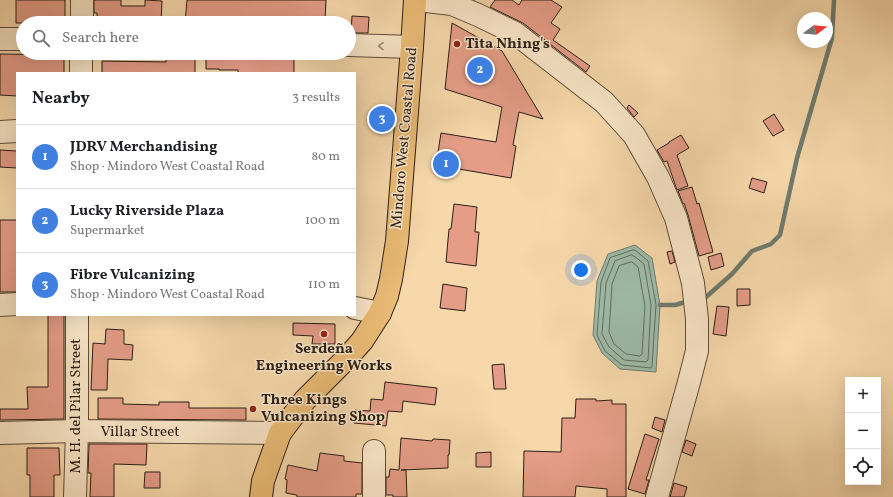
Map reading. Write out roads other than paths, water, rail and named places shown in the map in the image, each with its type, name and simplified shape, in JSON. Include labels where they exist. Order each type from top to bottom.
[{"type":"main road","name":"Mindoro West Coastal Road","points":[[261,497],[263,481],[280,433],[304,400],[346,359],[362,341],[380,312],[387,296],[397,241],[415,0]]},
{"type":"street","points":[[82,0],[82,16]]},
{"type":"street","points":[[418,0],[452,4],[478,15],[515,34],[604,102],[634,135],[658,177],[676,218],[693,282],[697,319],[697,351],[657,497]]},
{"type":"street","points":[[0,39],[16,39]]},
{"type":"street","points":[[356,45],[412,47]]},
{"type":"street","points":[[81,72],[82,60]]},
{"type":"street","points":[[0,132],[16,130]]},
{"type":"street","points":[[0,304],[16,304]]},
{"type":"street","points":[[356,308],[380,312]]},
{"type":"street","name":"M. H. del Pilar Street","points":[[75,497],[77,432],[77,316]]},
{"type":"street","name":"Villar Street","points":[[0,433],[280,433]]},
{"type":"street","points":[[374,451],[374,497]]},
{"type":"water","points":[[635,245],[652,258],[660,305],[656,372],[620,369],[602,353],[593,335],[597,281],[608,254]]},
{"type":"waterway","points":[[700,299],[706,297],[732,274],[752,251],[771,244],[780,235],[797,158],[832,38],[834,0]]},
{"type":"waterway","points":[[660,305],[675,305],[689,301]]},
{"type":"place","name":"Tita Nhing's","points":[[457,44]]},
{"type":"place","name":"Lucky Riverside Plaza","points":[[480,70]]},
{"type":"place","name":"Fibre Vulcanizing","points":[[382,119]]},
{"type":"place","name":"JDRV Merchandising","points":[[446,164]]},
{"type":"place","name":"Serdeña Engineering Works","points":[[324,334]]},
{"type":"place","name":"Three Kings Vulcanizing Shop","points":[[253,409]]}]
